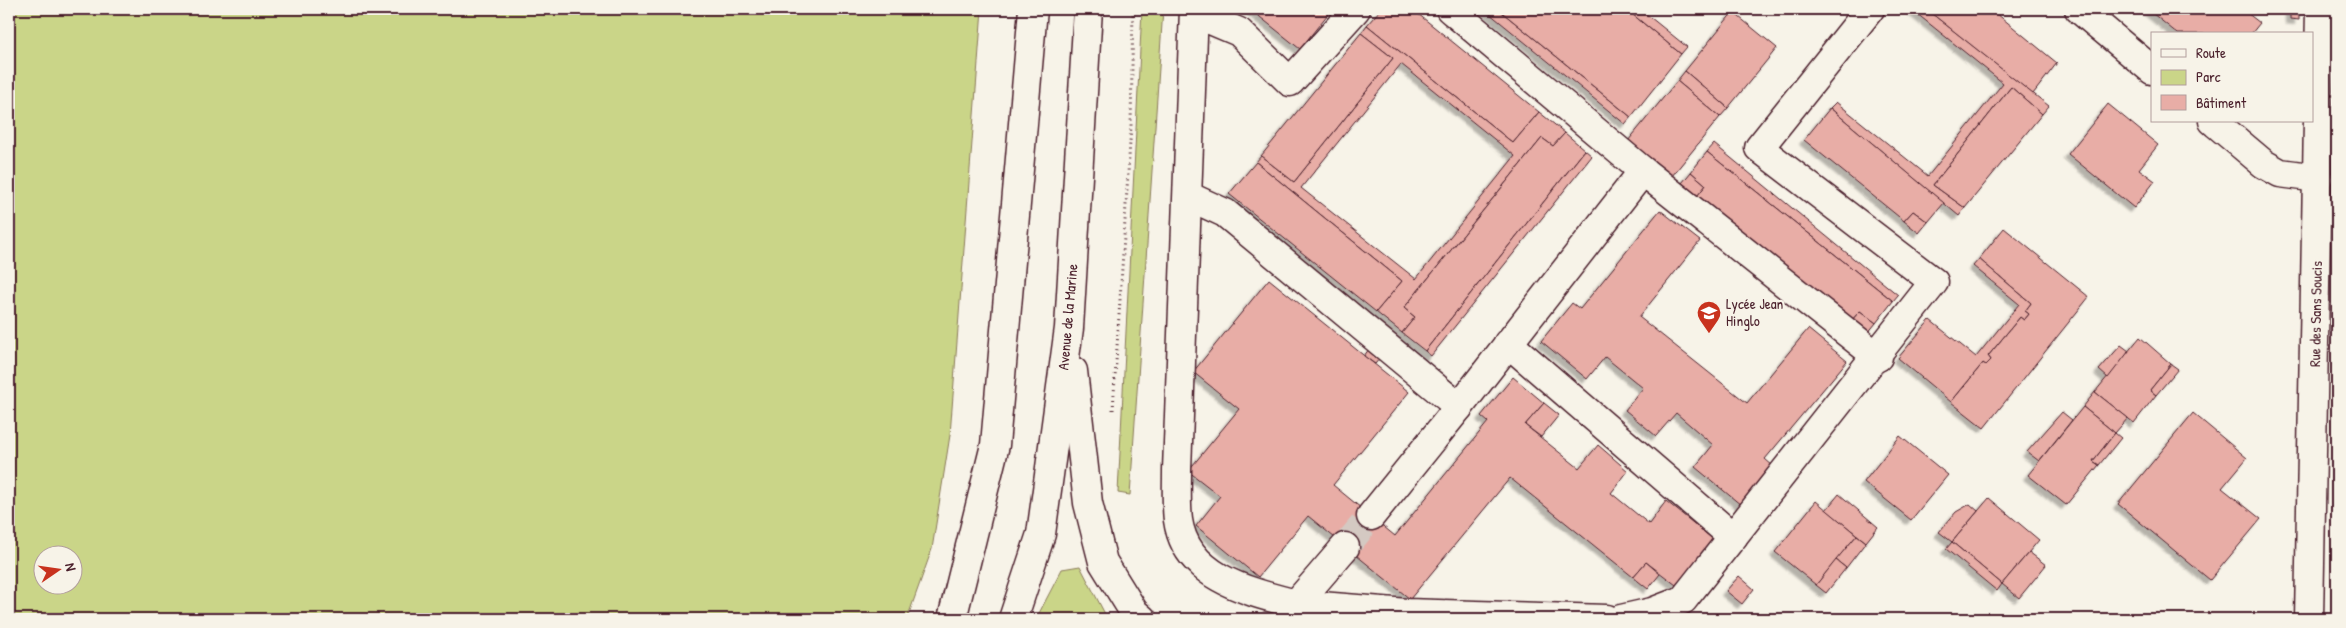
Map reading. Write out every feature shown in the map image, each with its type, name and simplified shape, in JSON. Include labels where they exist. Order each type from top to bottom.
[{"type":"main road","points":[[952,619],[994,445],[1033,9]]},
{"type":"main road","name":"Avenue de la Marine","points":[[1013,619],[1041,534],[1069,328],[1088,9]]},
{"type":"main road","points":[[1356,9],[1290,82],[1240,32],[1194,11],[1177,470],[1178,522],[1187,546],[1207,571],[1246,590],[1296,604],[1407,613],[1607,619]]},
{"type":"main road","points":[[1450,9],[1643,171],[1878,357]]},
{"type":"main road","points":[[1620,619],[1652,612],[1683,600],[1878,357],[1934,282],[1759,148],[1870,9]]},
{"type":"main road","points":[[2079,9],[2151,69]]},
{"type":"main road","name":"Rue des Sans Soucis","points":[[2309,619],[2320,9]]},
{"type":"main road","points":[[2214,122],[2264,164],[2280,173],[2318,178]]},
{"type":"main road","points":[[1371,516],[1459,407],[1643,171]]},
{"type":"main road","points":[[1188,196],[1225,213],[1459,407]]},
{"type":"main road","points":[[1069,328],[1088,504],[1103,562],[1134,612],[1142,619]]},
{"type":"main road","points":[[1508,343],[1733,537]]},
{"type":"main road","points":[[1296,604],[1345,546]]},
{"type":"path","points":[[1113,414],[1130,126],[1133,9]]},
{"type":"green space","points":[[9,9],[982,9],[950,435],[932,549],[907,619],[9,619]]},
{"type":"green space","points":[[1142,9],[1163,9],[1130,495],[1118,493]]},
{"type":"green space","points":[[1080,566],[1105,614],[1099,619],[1036,619],[1062,569]]},
{"type":"building","points":[[1250,9],[1332,9],[1300,49]]},
{"type":"building","points":[[1381,9],[1412,9],[1539,112],[1513,143],[1367,25]]},
{"type":"building","points":[[1484,9],[1498,9],[1631,117],[1625,124]]},
{"type":"building","points":[[1498,9],[1626,9],[1681,54],[1631,117]]},
{"type":"building","points":[[1626,9],[1640,9],[1687,47],[1681,54]]},
{"type":"building","points":[[1911,9],[1926,9],[2049,106],[2042,114],[2011,87],[1933,185],[1965,208],[1959,216],[1830,108],[1836,102],[1928,176],[2003,83]]},
{"type":"building","points":[[1926,9],[1991,9],[2057,63],[2033,94]]},
{"type":"building","points":[[2147,9],[2242,9],[2260,23],[2253,32],[2176,32]]},
{"type":"building","points":[[2290,9],[2299,9],[2299,20],[2290,19]]},
{"type":"building","points":[[1733,12],[1777,48],[1728,108],[1685,71]]},
{"type":"building","points":[[1367,25],[1513,143],[1539,112],[1565,133],[1553,146],[1542,138],[1404,308],[1415,317],[1402,333],[1376,312],[1402,281],[1256,162],[1261,156],[1294,182],[1393,58],[1361,33]],"holes":[[[1401,64],[1515,156],[1416,279],[1301,188]]]},
{"type":"building","points":[[1361,33],[1393,58],[1294,182],[1261,156]]},
{"type":"building","points":[[1685,71],[1728,108],[1720,117],[1677,81]]},
{"type":"building","points":[[1677,81],[1720,117],[1672,176],[1628,141]]},
{"type":"building","points":[[2011,87],[2042,114],[1965,208],[1933,185]]},
{"type":"building","points":[[2108,104],[2158,145],[2139,169],[2155,181],[2134,208],[2068,154]]},
{"type":"building","points":[[1830,108],[1944,203],[1928,222],[1913,211],[1904,221],[1804,140]]},
{"type":"building","points":[[1565,133],[1585,150],[1425,351],[1402,333],[1415,317],[1404,308],[1542,138],[1553,146]]},
{"type":"building","points":[[1714,144],[1898,295],[1893,301],[1707,152]]},
{"type":"building","points":[[1585,150],[1592,156],[1431,356],[1425,351]]},
{"type":"building","points":[[1707,152],[1893,301],[1876,323],[1860,311],[1851,321],[1697,196],[1706,185],[1691,172]]},
{"type":"building","points":[[1256,162],[1402,281],[1376,312],[1229,194]]},
{"type":"building","points":[[1691,172],[1706,185],[1697,196],[1682,183]]},
{"type":"building","points":[[1660,210],[1700,241],[1639,317],[1747,403],[1808,329],[1847,361],[1765,459],[1773,466],[1741,505],[1695,467],[1713,445],[1676,413],[1656,436],[1625,410],[1643,388],[1605,357],[1587,379],[1541,341],[1572,303],[1580,309]]},
{"type":"building","points":[[1913,211],[1928,222],[1919,233],[1904,221]]},
{"type":"building","points":[[2004,228],[2089,297],[1984,428],[1951,402],[1983,363],[1986,365],[1991,360],[1988,356],[2020,317],[2024,320],[2029,314],[2025,311],[2031,303],[1979,259]]},
{"type":"building","points":[[1979,259],[2031,303],[2025,311],[2029,314],[2024,320],[2020,317],[1988,356],[1991,360],[1986,365],[1983,363],[1951,402],[1898,358],[1930,320],[1976,357],[2019,304],[1973,266]]},
{"type":"building","points":[[1269,279],[1409,392],[1333,485],[1395,536],[1488,422],[1481,416],[1513,377],[1544,403],[1525,425],[1579,468],[1598,445],[1628,471],[1611,493],[1649,524],[1666,501],[1714,540],[1676,585],[1646,562],[1633,577],[1510,478],[1410,599],[1308,516],[1258,577],[1196,526],[1220,496],[1188,471],[1239,409],[1193,372]]},
{"type":"building","points":[[1860,311],[1876,323],[1867,334],[1851,321]]},
{"type":"building","points":[[2140,337],[2171,364],[2150,390],[2156,395],[2134,423],[2095,392]]},
{"type":"building","points":[[2121,345],[2129,351],[2108,378],[2099,370]]},
{"type":"building","points":[[1369,349],[1380,358],[1375,364],[1364,356]]},
{"type":"building","points":[[2171,364],[2178,369],[2156,395],[2150,390]]},
{"type":"building","points":[[2095,392],[2128,418],[2115,433],[2083,407]]},
{"type":"building","points":[[1544,403],[1559,415],[1541,437],[1525,425]]},
{"type":"building","points":[[2083,407],[2115,433],[2093,461],[2099,465],[2066,505],[2028,475]]},
{"type":"building","points":[[2062,412],[2072,420],[2039,461],[2027,452]]},
{"type":"building","points":[[2193,413],[2247,458],[2222,488],[2261,519],[2210,580],[2118,504]]},
{"type":"building","points":[[2115,433],[2121,438],[2099,465],[2093,461]]},
{"type":"building","points":[[1900,436],[1948,475],[1911,520],[1864,482]]},
{"type":"building","points":[[1839,494],[1878,527],[1866,542],[1826,510]]},
{"type":"building","points":[[1989,498],[2039,540],[2002,584],[1952,542]]},
{"type":"building","points":[[1816,501],[1857,535],[1816,585],[1775,552]]},
{"type":"building","points":[[1970,504],[1978,511],[1952,542],[1939,532],[1956,512]]},
{"type":"building","points":[[1857,535],[1866,542],[1846,568],[1836,560]]},
{"type":"building","points":[[1952,542],[2002,584],[1997,591],[1946,549]]},
{"type":"building","points":[[2029,552],[2046,565],[2019,598],[2002,584]]},
{"type":"building","points":[[1836,560],[1846,568],[1826,593],[1816,585]]},
{"type":"building","points":[[1646,562],[1660,574],[1648,589],[1633,577]]},
{"type":"building","points":[[1739,576],[1754,589],[1742,604],[1726,591]]},
{"type":"tunnel","points":[[1345,547],[1371,516]]},
{"type":"place","name":"Lycée Jean Hinglo","points":[[1709,334]]}]
